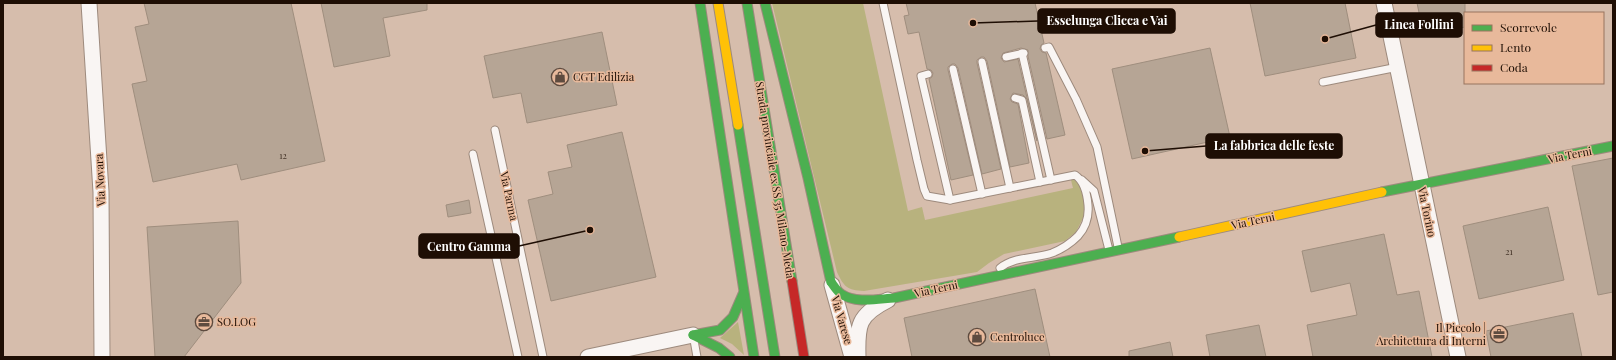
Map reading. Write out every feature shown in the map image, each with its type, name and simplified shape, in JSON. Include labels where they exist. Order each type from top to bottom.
[{"type":"main road","points":[[700,3],[743,294],[754,357]]},
{"type":"main road","points":[[718,3],[775,357]]},
{"type":"main road","name":"Strada provinciale ex SS 35 Milano-Meda","points":[[747,3],[804,357]]},
{"type":"main road","points":[[765,3],[808,178],[831,282]]},
{"type":"main road","name":"Via Terni","points":[[831,282],[840,293],[853,298],[870,300],[894,298],[1421,184],[1613,146]]},
{"type":"main road","points":[[693,336],[720,330],[733,317],[743,294]]},
{"type":"main road","points":[[693,336],[719,348],[730,357]]},
{"type":"street","name":"Via Novara","points":[[89,3],[101,192],[102,357]]},
{"type":"street","name":"Via Torino","points":[[1384,3],[1458,357]]},
{"type":"street","name":"Via Varese","points":[[831,282],[852,357]]},
{"type":"street","points":[[858,357],[858,340],[861,321],[872,308],[894,298]]},
{"type":"street","points":[[588,357],[693,336]]},
{"type":"lane","points":[[883,3],[924,189],[927,196],[950,200],[1075,175],[1094,191],[1109,252]]},
{"type":"lane","points":[[1045,48],[1049,47],[1076,99],[1097,147],[1119,250]]},
{"type":"lane","points":[[1006,57],[1023,53],[1050,180]]},
{"type":"lane","points":[[981,62],[991,94],[1010,188]]},
{"type":"lane","points":[[1323,82],[1398,67]]},
{"type":"lane","points":[[952,69],[982,194]]},
{"type":"lane","points":[[924,75],[950,200]]},
{"type":"lane","points":[[1015,98],[1022,100],[1040,182]]},
{"type":"lane","name":"Via Parma","points":[[494,130],[542,357]]},
{"type":"lane","points":[[473,154],[518,357]]},
{"type":"lane","points":[[990,278],[1001,267],[1010,261],[1053,253],[1070,244],[1084,230],[1089,212],[1088,198],[1082,180]]},
{"type":"lane","points":[[693,336],[697,357]]},
{"type":"shaded area","points":[[772,3],[863,3],[908,211],[922,207],[925,220],[1073,188],[1069,172],[1081,186],[1084,199],[1084,216],[1076,232],[1065,241],[1004,254],[977,272],[864,291],[854,290],[847,287],[837,272]]},
{"type":"shaded area","points":[[738,322],[744,355],[732,344],[720,338]]},
{"type":"building","points":[[144,3],[291,3],[325,161],[241,180],[237,164],[153,182],[132,84],[147,81],[135,27],[149,24]]},
{"type":"building","points":[[321,3],[427,3],[427,10],[383,18],[390,56],[334,67]]},
{"type":"building","points":[[906,3],[1035,3],[1044,43],[1041,45],[1040,49],[1042,52],[1046,53],[1065,135],[1047,139],[1028,56],[1028,50],[1021,48],[1003,53],[1001,58],[1004,62],[1018,59],[1037,141],[1027,99],[1023,95],[1013,93],[1010,99],[1012,102],[1018,104],[1029,163],[1010,167],[987,61],[984,57],[981,57],[977,60],[977,63],[1001,169],[982,174],[958,68],[955,64],[952,64],[948,67],[948,70],[973,175],[951,180],[929,79],[932,77],[933,73],[931,70],[927,69],[919,32],[908,34],[904,16],[909,15]]},
{"type":"building","points":[[1250,3],[1345,3],[1356,58],[1265,76]]},
{"type":"building","points":[[1417,3],[1465,3],[1464,27],[1424,36]]},
{"type":"building","points":[[602,32],[617,105],[527,123],[521,93],[493,98],[484,56]]},
{"type":"building","points":[[1210,48],[1230,137],[1132,159],[1112,69]]},
{"type":"building","points":[[622,132],[656,277],[551,301],[528,200],[553,194],[548,172],[572,167],[567,145]]},
{"type":"building","points":[[1613,158],[1613,292],[1598,295],[1572,166]]},
{"type":"building","points":[[469,200],[471,213],[448,217],[446,205]]},
{"type":"building","points":[[1548,207],[1564,280],[1479,299],[1463,226]]},
{"type":"building","points":[[238,221],[241,283],[184,357],[155,357],[147,227]]},
{"type":"building","points":[[1384,234],[1397,295],[1419,291],[1432,357],[1313,357],[1307,325],[1357,315],[1350,283],[1311,292],[1302,251]]},
{"type":"building","name":"Centroluce","points":[[1035,289],[1050,357],[912,357],[904,318]]},
{"type":"building","points":[[1573,313],[1582,357],[1491,357],[1486,331]]},
{"type":"building","points":[[1259,325],[1266,357],[1210,357],[1206,335]]},
{"type":"building","points":[[1170,342],[1173,357],[1129,357],[1129,351]]},
{"type":"traffic: fast","points":[[700,3],[754,357]]},
{"type":"traffic: fast","points":[[747,3],[792,281]]},
{"type":"traffic: fast","points":[[765,3],[808,178],[831,282]]},
{"type":"traffic: fast","points":[[738,125],[775,357]]},
{"type":"traffic: fast","points":[[1382,192],[1613,146]]},
{"type":"traffic: fast","points":[[831,282],[841,294],[853,299],[867,300],[894,298],[1179,237]]},
{"type":"traffic: fast","points":[[693,335],[720,330],[733,317],[743,294]]},
{"type":"traffic: fast","points":[[693,335],[719,348],[730,357]]},
{"type":"traffic: slow","points":[[718,3],[738,125]]},
{"type":"traffic: slow","points":[[1179,237],[1382,192]]},
{"type":"traffic: jam","points":[[792,281],[804,357]]},
{"type":"place","name":"Esselunga Clicca e Vai","points":[[973,23]]},
{"type":"place","name":"Linea Follini","points":[[1325,39]]},
{"type":"place","name":"CGT Edilizia","points":[[560,77]]},
{"type":"place","name":"La fabbrica delle feste","points":[[1145,151]]},
{"type":"place","name":"Centro Gamma","points":[[590,230]]},
{"type":"place","name":"SO.LOG","points":[[204,322]]},
{"type":"place","name":"Il Piccolo | Architettura di Interni","points":[[1499,334]]},
{"type":"place","name":"Centroluce","points":[[977,337]]}]
